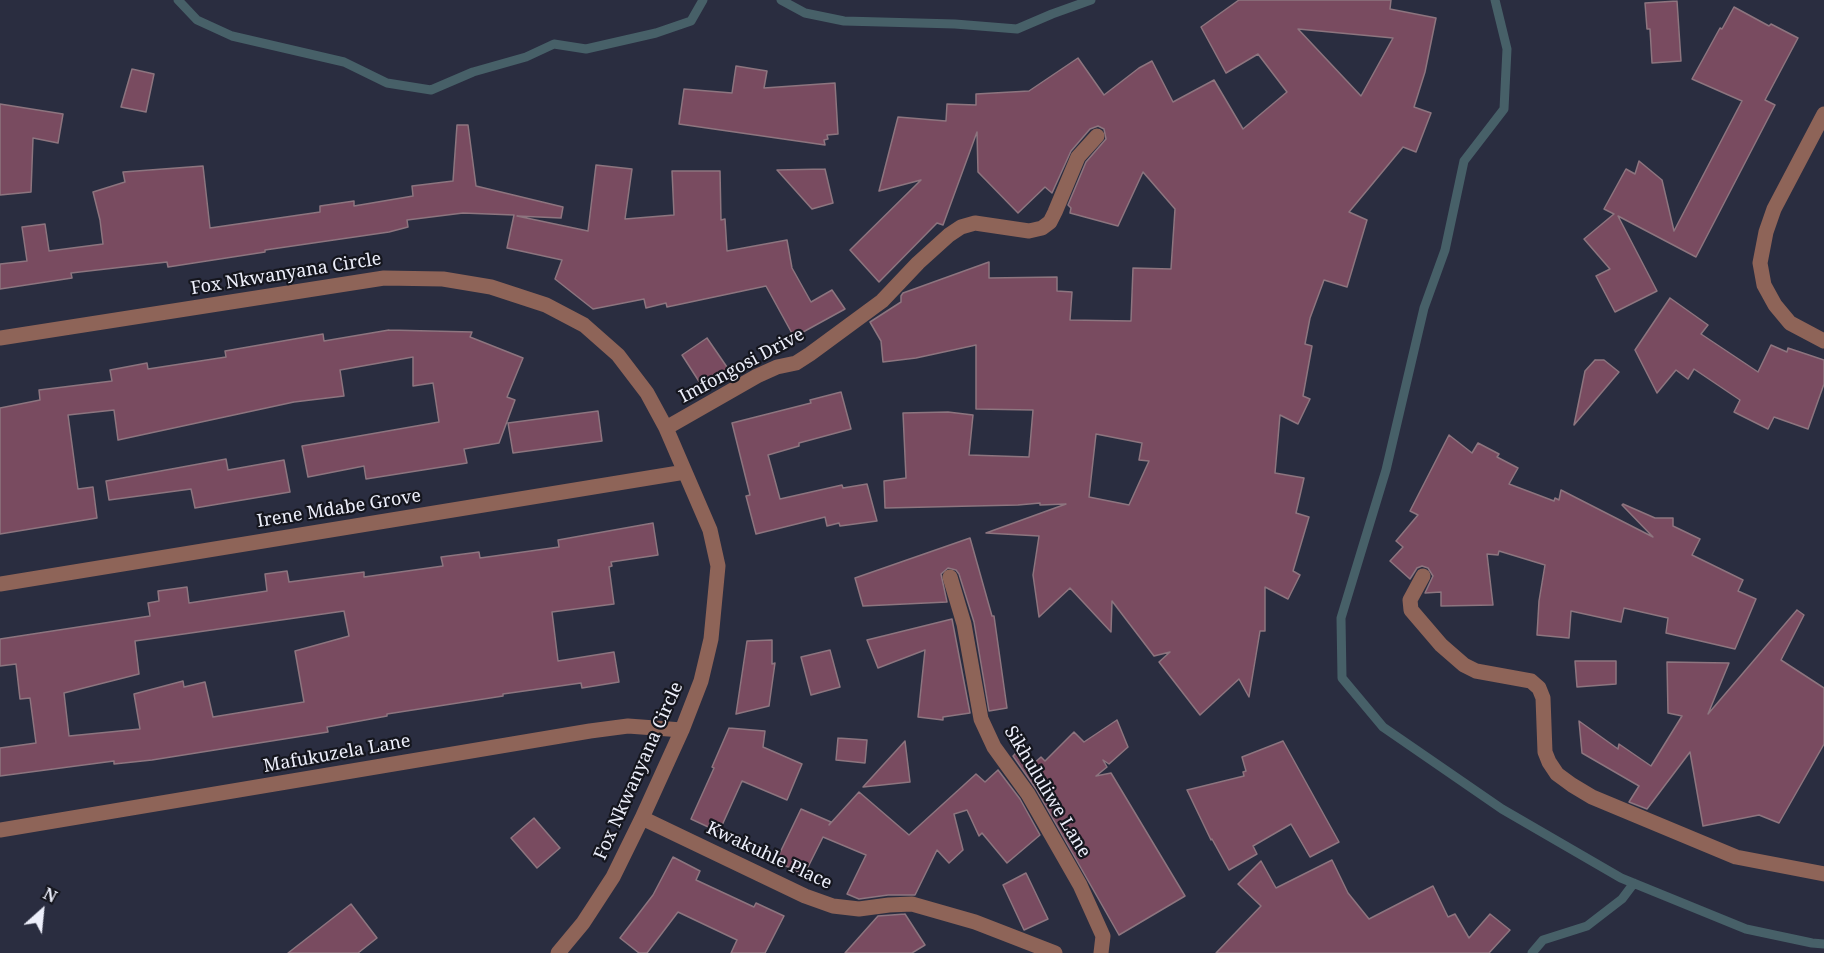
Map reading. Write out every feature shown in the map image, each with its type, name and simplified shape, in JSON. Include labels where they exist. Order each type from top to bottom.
[{"type":"street","points":[[1824,114],[1774,209],[1766,232],[1760,263],[1764,285],[1775,305],[1790,323],[1824,341]]},
{"type":"street","name":"Imfongosi Drive","points":[[666,428],[757,376],[777,367],[796,363],[810,354],[882,301],[926,256],[961,227],[975,223],[1029,231],[1042,228],[1050,222],[1078,157],[1098,136]]},
{"type":"street","name":"Fox Nkwanyana Circle","points":[[0,338],[384,278],[443,279],[491,287],[546,305],[584,325],[618,355],[647,393],[666,428],[710,530],[718,566],[711,639],[701,681],[682,730],[642,818],[613,877],[583,923],[558,953]]},
{"type":"street","name":"Irene Mdabe Grove","points":[[0,584],[685,472]]},
{"type":"street","points":[[1423,576],[1410,600],[1411,610],[1441,645],[1464,665],[1476,671],[1531,681],[1539,688],[1543,698],[1545,752],[1557,774],[1592,797],[1736,857],[1824,874]]},
{"type":"street","name":"Sikhululiwe Lane","points":[[950,577],[964,624],[981,719],[994,747],[1028,794],[1080,885],[1103,936],[1101,953]]},
{"type":"street","name":"Mafukuzela Lane","points":[[0,830],[590,731],[628,726],[682,730]]},
{"type":"street","name":"Kwakuhle Place","points":[[642,818],[806,896],[833,906],[859,909],[912,904],[975,922],[1055,953]]},
{"type":"building","points":[[1239,0],[1391,0],[1390,9],[1436,18],[1425,72],[1414,107],[1431,113],[1416,152],[1403,147],[1349,212],[1367,220],[1347,287],[1324,280],[1310,318],[1305,344],[1312,346],[1303,396],[1310,399],[1298,424],[1280,415],[1275,473],[1304,478],[1296,513],[1309,517],[1293,571],[1300,575],[1288,599],[1265,587],[1265,631],[1260,631],[1249,697],[1239,679],[1200,715],[1159,662],[1170,652],[1154,656],[1112,601],[1111,632],[1070,588],[1039,617],[1033,575],[1039,536],[986,533],[1066,504],[885,508],[884,481],[906,478],[903,413],[948,412],[973,415],[969,455],[1029,457],[1033,410],[976,409],[976,345],[916,358],[883,362],[881,341],[870,322],[901,302],[903,293],[989,262],[989,278],[1057,277],[1057,291],[1072,292],[1070,320],[1131,321],[1133,268],[1171,269],[1175,209],[1143,172],[1118,226],[1070,213],[1071,208],[1068,205],[1086,162],[1106,139],[1104,129],[1098,126],[1090,129],[1071,151],[1052,193],[1045,187],[1018,213],[978,172],[977,132],[943,225],[937,223],[879,282],[850,250],[921,180],[879,191],[898,117],[946,121],[947,104],[976,105],[976,94],[1029,91],[1078,58],[1104,95],[1139,68],[1152,61],[1173,102],[1214,80],[1243,129],[1287,92],[1258,54],[1226,73],[1201,27]],"holes":[[[1298,29],[1393,38],[1361,96]],[[1096,434],[1142,443],[1139,460],[1149,461],[1129,505],[1089,497]]]},
{"type":"building","points":[[1677,1],[1681,61],[1652,63],[1650,29],[1647,29],[1645,3]]},
{"type":"building","points":[[1734,7],[1769,26],[1771,24],[1798,38],[1765,100],[1775,105],[1696,257],[1618,216],[1657,291],[1615,312],[1596,276],[1610,269],[1584,239],[1614,214],[1604,209],[1626,169],[1635,174],[1639,161],[1662,180],[1674,231],[1742,101],[1692,79]]},
{"type":"building","points":[[736,66],[767,71],[764,88],[835,83],[838,134],[827,135],[828,139],[824,140],[825,145],[679,124],[684,89],[732,93]]},
{"type":"building","points":[[132,69],[154,74],[146,112],[121,107]]},
{"type":"building","points":[[0,104],[63,114],[58,143],[33,138],[31,192],[0,195]]},
{"type":"building","points":[[457,125],[468,125],[476,186],[563,207],[561,218],[517,216],[588,231],[596,165],[632,169],[625,219],[674,215],[672,171],[720,171],[721,220],[725,219],[727,251],[787,240],[792,268],[811,302],[832,290],[845,309],[794,337],[766,286],[667,307],[666,303],[646,308],[644,299],[593,309],[555,279],[562,260],[507,248],[514,215],[463,213],[407,220],[408,227],[389,232],[168,267],[167,262],[71,273],[72,278],[0,289],[0,264],[27,261],[22,227],[45,224],[49,251],[103,244],[93,192],[125,182],[123,172],[203,166],[210,228],[320,212],[320,206],[354,201],[354,206],[413,196],[412,186],[453,181]]},
{"type":"building","points":[[825,169],[833,203],[812,209],[777,170]]},
{"type":"building","points":[[1670,298],[1708,325],[1701,334],[1758,372],[1771,345],[1787,352],[1788,348],[1824,360],[1824,384],[1808,429],[1774,417],[1768,429],[1734,412],[1740,400],[1694,369],[1688,379],[1676,370],[1657,393],[1635,350]]},
{"type":"building","points":[[389,330],[472,332],[470,337],[523,358],[507,397],[515,400],[499,443],[464,449],[467,463],[366,479],[364,466],[308,477],[302,446],[439,422],[433,383],[413,386],[413,357],[340,370],[344,396],[294,402],[118,440],[114,410],[68,415],[78,489],[93,487],[97,518],[0,534],[0,408],[40,400],[39,390],[112,381],[110,370],[147,363],[148,369],[226,357],[225,351],[323,334],[324,341]]},
{"type":"building","points":[[707,338],[729,370],[710,383],[700,383],[682,355]]},
{"type":"building","points":[[1595,360],[1604,360],[1619,372],[1574,425],[1585,371]]},
{"type":"building","points":[[841,392],[851,429],[799,443],[799,446],[768,455],[780,499],[842,485],[843,488],[867,484],[877,521],[827,526],[825,517],[756,534],[746,496],[750,495],[732,423],[811,403],[810,400]]},
{"type":"building","points":[[598,411],[602,441],[513,453],[508,423]]},
{"type":"building","points":[[1449,435],[1472,453],[1478,443],[1499,454],[1497,457],[1518,468],[1509,484],[1554,501],[1555,498],[1559,500],[1561,490],[1653,537],[1623,504],[1655,518],[1673,518],[1673,526],[1700,539],[1692,555],[1743,580],[1738,591],[1756,599],[1735,649],[1666,633],[1668,618],[1624,608],[1621,622],[1571,611],[1569,638],[1537,635],[1539,601],[1545,565],[1499,551],[1498,555],[1487,554],[1493,605],[1441,606],[1441,592],[1425,593],[1433,576],[1428,568],[1422,566],[1417,568],[1410,579],[1390,561],[1403,547],[1396,541],[1418,515],[1410,511]]},
{"type":"building","points":[[226,459],[228,470],[284,460],[290,492],[195,508],[191,489],[109,500],[106,481]]},
{"type":"building","points":[[653,523],[658,555],[611,562],[612,566],[609,567],[614,604],[552,612],[558,661],[614,652],[619,682],[582,688],[581,683],[503,694],[503,696],[387,714],[387,716],[327,727],[328,732],[152,760],[114,764],[114,761],[0,776],[0,748],[36,743],[30,698],[20,699],[16,664],[0,666],[0,639],[150,616],[148,603],[159,601],[158,591],[187,587],[189,603],[267,591],[265,574],[287,571],[289,582],[364,572],[364,577],[443,566],[441,557],[479,552],[480,558],[559,547],[558,540]],"holes":[[[344,611],[349,636],[295,651],[304,702],[213,717],[205,682],[184,687],[183,681],[134,694],[140,729],[69,736],[64,693],[139,674],[135,641]]]},
{"type":"building","points":[[970,538],[992,616],[994,616],[1007,708],[989,711],[974,622],[956,570],[948,568],[941,574],[947,602],[863,606],[855,578]]},
{"type":"building","points":[[1797,610],[1804,615],[1781,660],[1824,688],[1824,744],[1779,823],[1759,815],[1703,826],[1690,752],[1647,809],[1629,802],[1639,786],[1582,753],[1579,721],[1618,749],[1619,744],[1651,766],[1682,716],[1668,713],[1667,662],[1729,663],[1708,714]]},
{"type":"building","points":[[952,619],[970,713],[943,717],[943,720],[918,717],[925,650],[878,668],[867,640]]},
{"type":"building","points":[[772,640],[772,664],[775,663],[769,706],[736,714],[747,641]]},
{"type":"building","points":[[830,650],[840,687],[811,695],[801,657]]},
{"type":"building","points":[[1575,661],[1616,661],[1616,684],[1577,687]]},
{"type":"building","points":[[1117,720],[1128,747],[1109,764],[1103,760],[1107,767],[1096,776],[1111,773],[1185,896],[1119,935],[1036,789],[1013,756],[1018,751],[1032,765],[1041,757],[1045,761],[1074,732],[1084,742]]},
{"type":"building","points":[[729,728],[765,731],[763,747],[802,764],[787,800],[742,781],[719,832],[691,819]]},
{"type":"building","points":[[838,738],[867,740],[865,763],[836,760]]},
{"type":"building","points":[[905,741],[910,782],[863,787]]},
{"type":"building","points":[[1283,741],[1339,842],[1310,857],[1291,824],[1253,846],[1257,854],[1229,870],[1211,840],[1187,790],[1244,776],[1243,772],[1246,771],[1242,757]]},
{"type":"building","points":[[998,770],[1020,799],[1040,835],[1007,863],[982,833],[979,836],[967,810],[954,814],[963,850],[949,863],[937,850],[915,895],[888,895],[859,899],[847,894],[866,855],[823,837],[804,875],[776,861],[801,809],[831,822],[829,825],[859,792],[909,835],[976,774],[985,782]]},
{"type":"building","points":[[534,818],[560,848],[537,868],[511,838]]},
{"type":"building","points":[[673,857],[700,871],[696,880],[754,907],[756,903],[784,916],[765,953],[731,953],[737,940],[678,912],[647,953],[639,953],[620,938],[653,895]]},
{"type":"building","points":[[1332,860],[1348,893],[1369,919],[1433,886],[1448,917],[1455,914],[1469,938],[1490,914],[1510,930],[1489,953],[1216,953],[1261,906],[1238,884],[1261,861],[1276,888]]},
{"type":"building","points":[[1026,873],[1048,919],[1024,930],[1003,885]]},
{"type":"building","points":[[351,904],[377,938],[358,953],[288,953]]},
{"type":"building","points":[[905,914],[925,945],[912,953],[845,953],[878,916]]},
{"type":"waterway","points":[[178,0],[197,20],[232,36],[344,62],[387,83],[431,90],[473,72],[526,57],[554,44],[586,49],[656,33],[691,21],[703,0]]},
{"type":"waterway","points":[[781,0],[805,13],[844,21],[955,24],[1017,29],[1091,0]]},
{"type":"waterway","points":[[1495,0],[1507,49],[1504,109],[1464,161],[1445,250],[1424,308],[1386,470],[1341,618],[1342,678],[1383,727],[1502,809],[1621,878],[1746,929],[1824,944]]},
{"type":"waterway","points":[[1532,953],[1543,940],[1587,926],[1622,899],[1634,883]]}]
